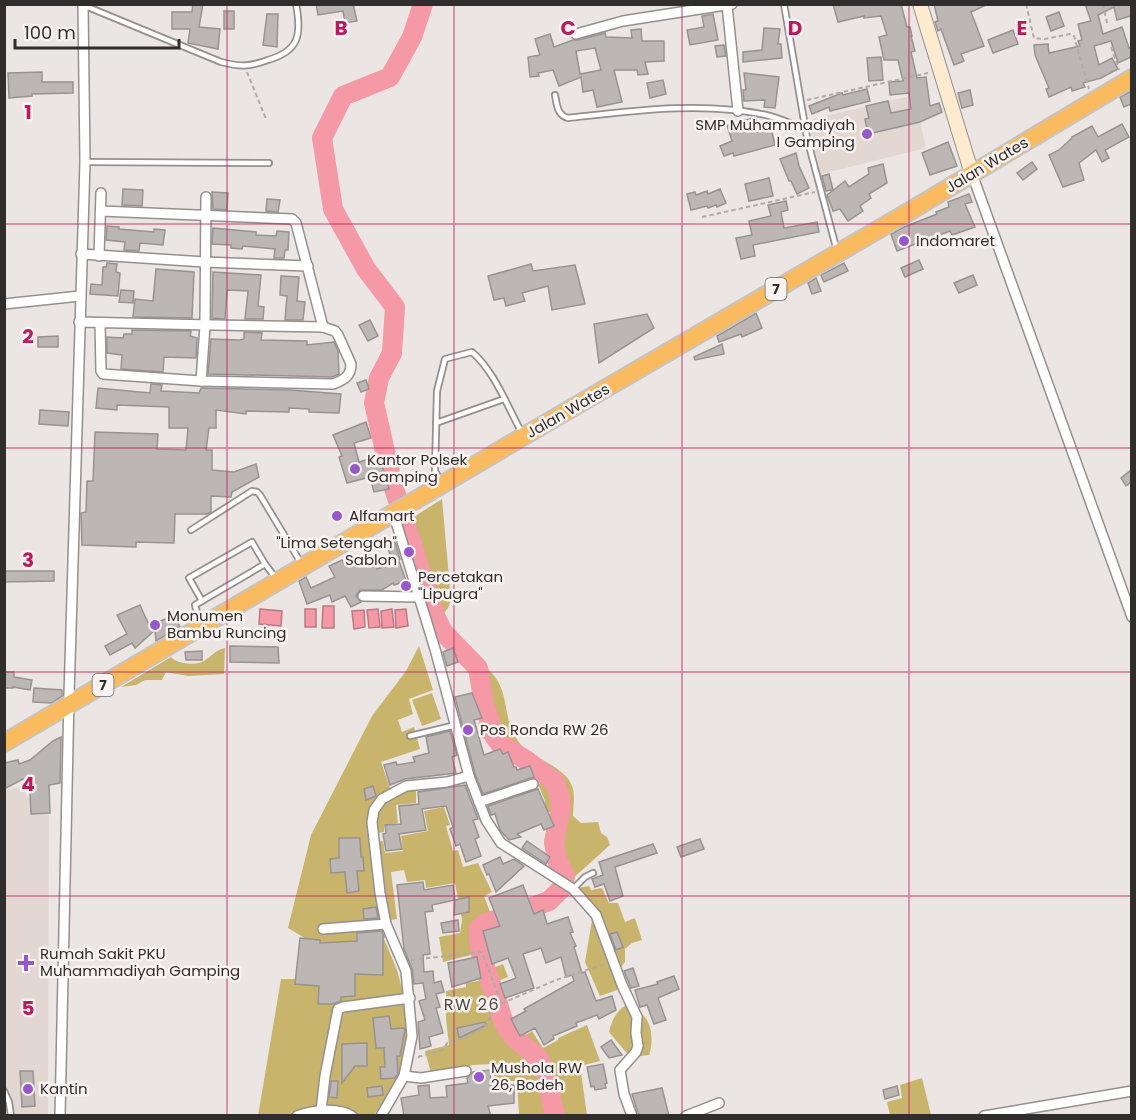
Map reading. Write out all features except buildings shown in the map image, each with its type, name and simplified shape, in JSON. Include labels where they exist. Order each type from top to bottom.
[{"type":"highway","name":"Jalan Wates","points":[[4,743],[1128,81]]},
{"type":"street","points":[[576,34],[622,21],[732,4]]},
{"type":"street","points":[[920,4],[972,174],[1131,616]]},
{"type":"street","points":[[60,1116],[79,322],[85,162],[83,5]]},
{"type":"street","points":[[727,5],[738,111]]},
{"type":"street","points":[[99,256],[101,194]]},
{"type":"street","points":[[201,381],[205,326],[206,197]]},
{"type":"street","points":[[101,211],[292,219],[296,223],[323,327]]},
{"type":"street","points":[[81,254],[308,266]]},
{"type":"street","points":[[4,304],[80,296]]},
{"type":"street","points":[[79,322],[323,327],[339,335],[351,364],[348,376],[333,384],[201,381],[103,374],[100,371],[100,323]]},
{"type":"street","points":[[395,513],[478,802],[501,843],[557,879],[574,887],[596,915],[637,1017],[638,1046],[636,1052],[620,1070],[624,1094],[632,1116]]},
{"type":"street","points":[[363,596],[419,597]]},
{"type":"street","points":[[381,1116],[404,1076],[412,1036],[406,971],[386,924],[374,844],[372,822],[374,810],[382,799],[406,786],[447,782],[469,776]]},
{"type":"street","points":[[478,802],[533,784]]},
{"type":"street","points":[[323,929],[386,924]]},
{"type":"street","points":[[321,1112],[325,1076],[338,1009],[410,998]]},
{"type":"street","points":[[404,1076],[421,1078],[466,1071]]},
{"type":"street","points":[[984,1116],[1131,1091]]},
{"type":"street","points":[[686,1116],[719,1103]]},
{"type":"street","points":[[297,1116],[308,1112],[349,1115]]},
{"type":"lane","points":[[83,5],[221,62],[245,67],[285,55],[294,45],[298,33],[296,4]]},
{"type":"lane","points":[[784,4],[806,129],[837,252]]},
{"type":"lane","points":[[555,95],[558,111],[562,116],[568,118],[694,108],[738,111],[767,116],[806,129]]},
{"type":"lane","points":[[85,162],[269,163]]},
{"type":"lane","points":[[443,484],[435,471],[437,391],[445,359],[472,352],[488,369],[524,436]]},
{"type":"lane","points":[[436,423],[504,399]]},
{"type":"lane","points":[[191,530],[252,491],[257,492],[304,567]]},
{"type":"lane","points":[[202,601],[189,578],[252,542],[279,582]]},
{"type":"lane","points":[[202,627],[195,605],[265,564]]},
{"type":"lane","points":[[410,736],[456,725]]},
{"type":"lane","points":[[574,887],[593,873]]},
{"type":"lane","points":[[4,1091],[11,1116]]},
{"type":"path","points":[[1026,4],[1034,38],[1045,39],[1070,34],[1074,36],[1093,103]]},
{"type":"path","points":[[1103,4],[1107,23]]},
{"type":"path","points":[[1111,48],[1128,81]]},
{"type":"path","points":[[245,67],[266,119]]},
{"type":"path","points":[[801,101],[939,70]]},
{"type":"path","points":[[702,217],[821,191]]},
{"type":"path","points":[[403,960],[482,951],[499,1005]]},
{"type":"path","points":[[409,1058],[414,1059],[442,1050],[448,1042],[468,1037],[487,1024],[499,1005],[556,980],[613,961]]},
{"type":"shaded area","name":"SMP Muhammadiyah I Gamping","points":[[914,95],[926,148],[821,174],[808,120]]},
{"type":"shaded area","points":[[442,499],[451,600],[440,618],[409,520]]},
{"type":"shaded area","points":[[323,606],[334,606],[334,628],[322,628]]},
{"type":"shaded area","points":[[260,609],[282,611],[281,626],[259,624]]},
{"type":"shaded area","points":[[305,609],[316,609],[316,627],[305,627]]},
{"type":"shaded area","points":[[378,609],[380,627],[369,628],[367,610]]},
{"type":"shaded area","points":[[392,609],[394,627],[382,628],[381,611]]},
{"type":"shaded area","points":[[406,609],[408,626],[396,628],[395,610]]},
{"type":"shaded area","points":[[364,610],[365,627],[354,629],[352,611]]},
{"type":"shaded area","points":[[419,646],[433,690],[409,699],[413,714],[398,720],[402,732],[414,727],[420,749],[381,762],[390,788],[430,777],[432,780],[416,788],[416,803],[396,805],[398,823],[384,825],[384,832],[378,833],[378,842],[383,841],[385,853],[403,851],[401,836],[428,831],[424,811],[444,807],[450,825],[446,826],[453,851],[458,850],[463,867],[478,863],[492,892],[484,896],[492,917],[480,923],[474,931],[475,954],[443,962],[439,937],[460,933],[462,920],[455,883],[426,888],[425,880],[407,882],[404,870],[391,872],[397,919],[377,922],[397,970],[405,1000],[409,1034],[400,1078],[374,1115],[258,1116],[281,979],[301,979],[303,937],[288,928],[311,835],[372,716],[406,671]]},
{"type":"shaded area","points":[[225,648],[224,674],[188,676],[166,672],[162,680],[145,680],[136,685],[121,687],[171,657],[182,663],[201,663]]},
{"type":"shaded area","points":[[481,664],[498,682],[512,731],[518,741],[531,753],[564,774],[573,789],[573,816],[581,823],[598,822],[601,833],[607,837],[610,845],[571,880],[569,871],[560,859],[558,851],[560,831],[551,812],[547,812],[538,784],[549,780],[512,754],[481,737],[478,723],[485,720],[479,699],[477,678]]},
{"type":"shaded area","points":[[432,693],[441,719],[422,726],[412,700]]},
{"type":"shaded area","name":"Rumah Sakit PKU Muhammadiyah Gamping","points":[[22,787],[29,798],[49,810],[48,1115],[5,1116],[5,790]]},
{"type":"shaded area","points":[[589,886],[591,890],[602,888],[609,903],[618,903],[625,922],[635,918],[642,940],[632,943],[625,949],[625,962],[617,972],[623,988],[600,996],[585,962],[592,920],[578,888]]},
{"type":"shaded area","points":[[503,964],[508,977],[496,982],[496,985],[503,1000],[506,1017],[517,1036],[521,1038],[532,1031],[543,1048],[558,1038],[587,1025],[600,1061],[580,1066],[587,1115],[519,1115],[517,1081],[495,1081],[492,1064],[472,1065],[468,1068],[431,1073],[425,1051],[449,1045],[446,991],[466,987],[466,983],[484,980],[482,972]]},
{"type":"shaded area","points":[[629,1003],[644,1016],[651,1030],[649,1055],[630,1057],[609,1032],[616,1015]]},
{"type":"shaded area","points":[[922,1078],[931,1115],[890,1115],[887,1102],[902,1098],[900,1085]]},
{"type":"waterway","points":[[423,4],[412,37],[390,77],[343,96],[322,138],[333,209],[366,269],[395,307],[392,353],[379,378],[374,403],[392,482],[435,616],[443,632],[478,668],[484,704],[495,737],[501,745],[555,782],[560,798],[561,807],[554,842],[557,860],[565,876],[563,887],[549,901],[484,924],[479,929],[484,965],[503,1020],[514,1037],[540,1061],[556,1116]]},
{"type":"place","name":"SMP Muhammadiyah I Gamping","points":[[867,134]]},
{"type":"place","name":"Indomaret","points":[[904,241]]},
{"type":"place","name":"Kantor Polsek Gamping","points":[[355,469]]},
{"type":"place","name":"Alfamart","points":[[337,516]]},
{"type":"place","name":"\"Lima Setengah\" Sablon","points":[[409,552]]},
{"type":"place","name":"Percetakan \"Lipugra\"","points":[[406,586]]},
{"type":"place","name":"Monumen Bambu Runcing","points":[[155,625]]},
{"type":"place","name":"Pos Ronda RW 26","points":[[468,730]]},
{"type":"place","name":"Rumah Sakit PKU Muhammadiyah Gamping","points":[[26,963]]},
{"type":"place","name":"Mushola RW 26, Bodeh","points":[[479,1077]]},
{"type":"place","name":"Kantin","points":[[28,1089]]},
{"type":"district","name":"RW 26","points":[[472,1004]]}]
